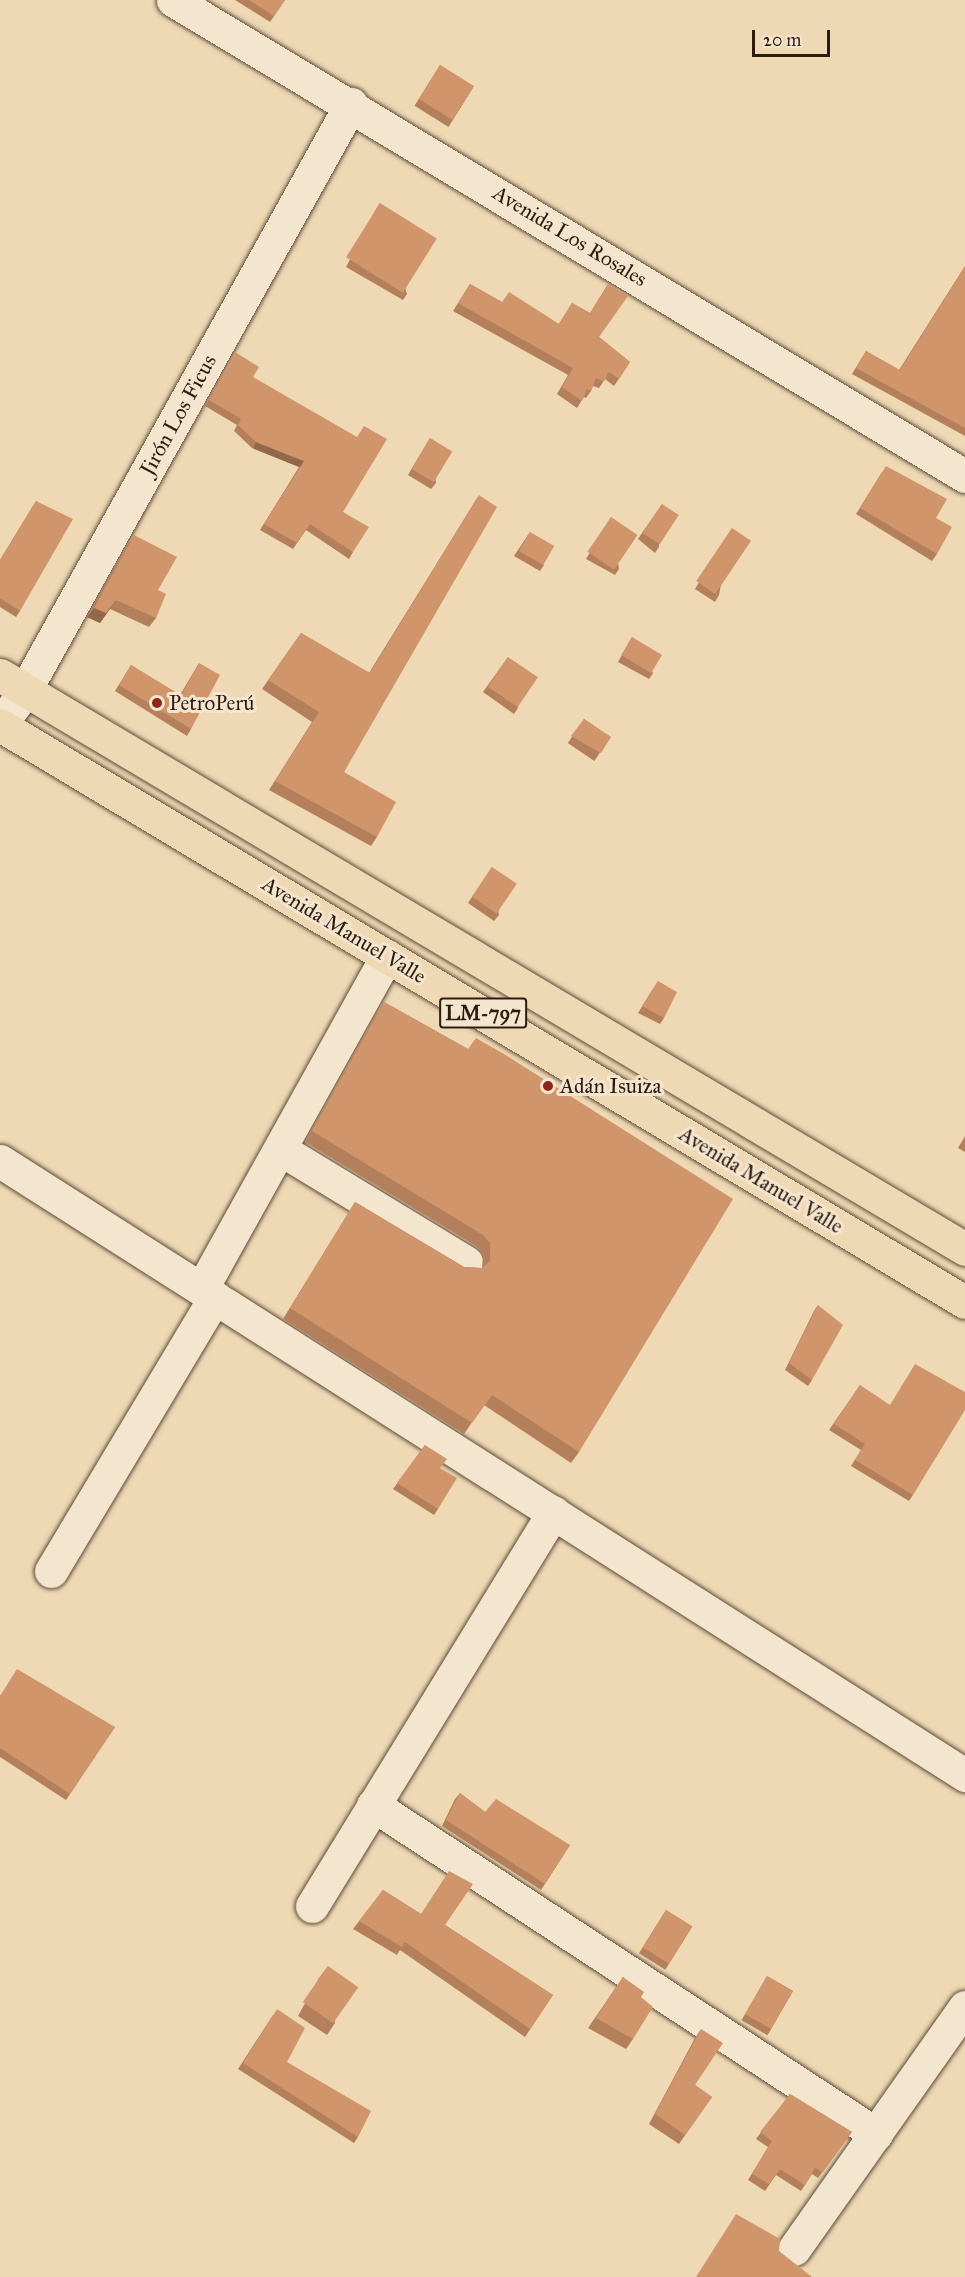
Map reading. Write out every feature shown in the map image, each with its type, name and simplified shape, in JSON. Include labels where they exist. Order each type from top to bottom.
[{"type":"main road","name":"Avenida Manuel Valle","points":[[12,684],[965,1249]]},
{"type":"main road","name":"Avenida Manuel Valle","points":[[0,725],[965,1302]]},
{"type":"street","name":"Avenida Los Rosales","points":[[173,0],[351,104],[965,476]]},
{"type":"street","name":"Jirón Los Ficus","points":[[0,725],[12,684],[351,104]]},
{"type":"street","points":[[51,1572],[209,1292],[280,1149],[387,956]]},
{"type":"street","points":[[280,1149],[466,1262]]},
{"type":"street","points":[[0,1161],[965,1775]]},
{"type":"street","points":[[312,1906],[553,1512]]},
{"type":"street","points":[[373,1805],[876,2133]]},
{"type":"street","points":[[794,2249],[965,2007]]},
{"type":"building","points":[[249,0],[285,0],[274,16]]},
{"type":"building","points":[[440,65],[474,86],[453,120],[419,99]]},
{"type":"building","points":[[380,203],[437,239],[403,293],[346,257]]},
{"type":"building","points":[[965,267],[965,428],[856,368],[866,351],[900,370]]},
{"type":"building","points":[[470,284],[502,302],[509,292],[559,324],[572,303],[590,314],[608,284],[628,296],[599,337],[630,362],[619,379],[609,372],[604,381],[596,378],[591,391],[587,389],[582,401],[562,387],[573,368],[458,303]]},
{"type":"building","points":[[235,352],[259,367],[253,377],[357,437],[364,426],[387,439],[343,512],[369,527],[353,552],[310,524],[297,543],[264,524],[304,461],[256,442],[238,425],[241,419],[209,400]]},
{"type":"building","points":[[430,438],[452,451],[434,482],[411,469]]},
{"type":"building","points":[[886,466],[947,499],[936,518],[952,527],[937,554],[860,508]]},
{"type":"building","points":[[479,495],[497,507],[344,772],[396,802],[377,837],[275,781],[319,712],[268,680],[301,633],[370,673]]},
{"type":"building","points":[[36,501],[73,519],[20,611],[0,598],[0,560]]},
{"type":"building","points":[[662,504],[679,515],[660,544],[643,533]]},
{"type":"building","points":[[611,517],[638,535],[614,570],[588,552]]},
{"type":"building","points":[[732,528],[751,541],[715,594],[696,581]]},
{"type":"building","points":[[530,532],[554,546],[543,565],[519,551]]},
{"type":"building","points":[[134,535],[177,557],[158,590],[166,594],[156,618],[116,600],[106,613],[94,608]]},
{"type":"building","points":[[632,637],[662,655],[651,673],[621,655]]},
{"type":"building","points":[[508,657],[538,677],[518,707],[488,687]]},
{"type":"building","points":[[199,663],[220,675],[191,729],[119,685],[131,665],[181,696]]},
{"type":"building","points":[[584,719],[611,737],[601,753],[571,736]]},
{"type":"building","points":[[492,867],[517,884],[497,914],[472,897]]},
{"type":"building","points":[[658,981],[677,992],[664,1018],[642,1006]]},
{"type":"building","points":[[384,1002],[468,1049],[476,1038],[733,1199],[579,1452],[492,1395],[472,1423],[290,1308],[355,1202],[464,1267],[482,1268],[490,1261],[490,1243],[483,1235],[312,1131]]},
{"type":"building","points":[[818,1305],[843,1325],[812,1380],[789,1363]]},
{"type":"building","points":[[915,1364],[965,1392],[965,1410],[913,1495],[855,1460],[865,1444],[834,1424],[860,1385],[890,1405]]},
{"type":"building","points":[[425,1445],[447,1459],[440,1468],[457,1478],[438,1509],[397,1483]]},
{"type":"building","points":[[17,1669],[115,1727],[70,1794],[0,1748],[0,1696]]},
{"type":"building","points":[[460,1793],[485,1812],[496,1799],[570,1845],[545,1884],[446,1820]]},
{"type":"building","points":[[449,1871],[473,1884],[445,1925],[553,1995],[530,2029],[405,1942],[402,1947],[359,1921],[383,1890],[421,1914]]},
{"type":"building","points":[[666,1910],[692,1926],[669,1964],[643,1947]]},
{"type":"building","points":[[328,1966],[358,1987],[333,2023],[303,2002]]},
{"type":"building","points":[[767,1976],[793,1991],[771,2029],[745,2014]]},
{"type":"building","points":[[623,1977],[644,1992],[641,1997],[653,2007],[633,2039],[596,2018]]},
{"type":"building","points":[[277,2009],[305,2028],[287,2062],[371,2111],[358,2137],[243,2063]]},
{"type":"building","points":[[701,2029],[723,2043],[695,2085],[712,2097],[685,2135],[655,2114]]},
{"type":"building","points":[[790,2094],[852,2132],[823,2172],[815,2168],[805,2185],[780,2169],[769,2184],[752,2174],[772,2141],[760,2132]]},
{"type":"building","points":[[736,2214],[780,2239],[779,2251],[812,2277],[696,2277]]},
{"type":"place","name":"PetroPerú","points":[[157,703]]},
{"type":"place","name":"Adán Isuiza","points":[[548,1086]]}]
